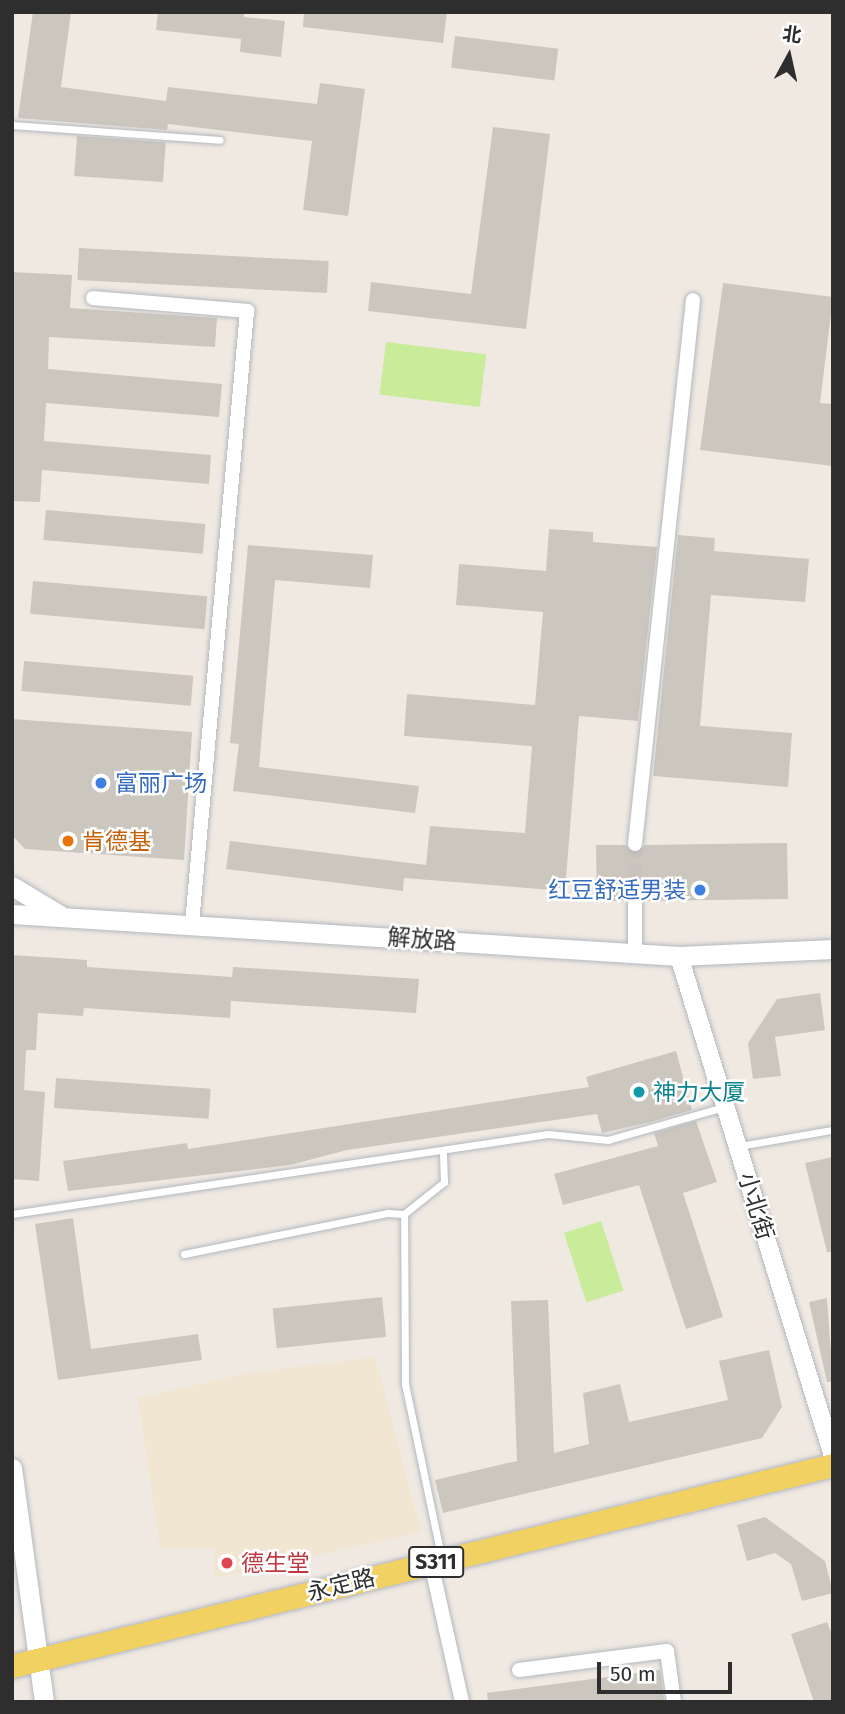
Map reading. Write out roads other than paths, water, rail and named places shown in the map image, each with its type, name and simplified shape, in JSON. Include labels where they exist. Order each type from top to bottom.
[{"type":"main road","points":[[12,886],[64,917]]},
{"type":"main road","name":"解放路","points":[[12,914],[679,956],[833,949]]},
{"type":"main road","name":"永定路","points":[[12,1666],[833,1465]]},
{"type":"main road","points":[[12,1468],[41,1660],[44,1702]]},
{"type":"street","points":[[93,298],[247,311],[192,924]]},
{"type":"street","points":[[635,844],[693,300]]},
{"type":"street","points":[[635,904],[635,953]]},
{"type":"street","name":"小北街","points":[[679,956],[833,1456]]},
{"type":"street","points":[[437,1562],[461,1702]]},
{"type":"street","points":[[519,1670],[667,1651],[674,1702]]},
{"type":"lane","points":[[12,125],[219,140]]},
{"type":"lane","points":[[12,1214],[548,1134],[608,1140],[724,1107]]},
{"type":"lane","points":[[738,1146],[832,1130]]},
{"type":"lane","points":[[184,1254],[388,1213],[404,1214],[444,1182],[443,1150]]},
{"type":"lane","points":[[404,1214],[405,1384],[437,1562]]},
{"type":"tunnel","points":[[635,844],[635,904]]},
{"type":"place","name":"富丽广场","points":[[101,783]]},
{"type":"place","name":"肯德基","points":[[68,841]]},
{"type":"place","name":"红豆舒适男装","points":[[700,890]]},
{"type":"place","name":"神力大厦","points":[[639,1092]]},
{"type":"place","name":"德生堂","points":[[227,1563]]}]
